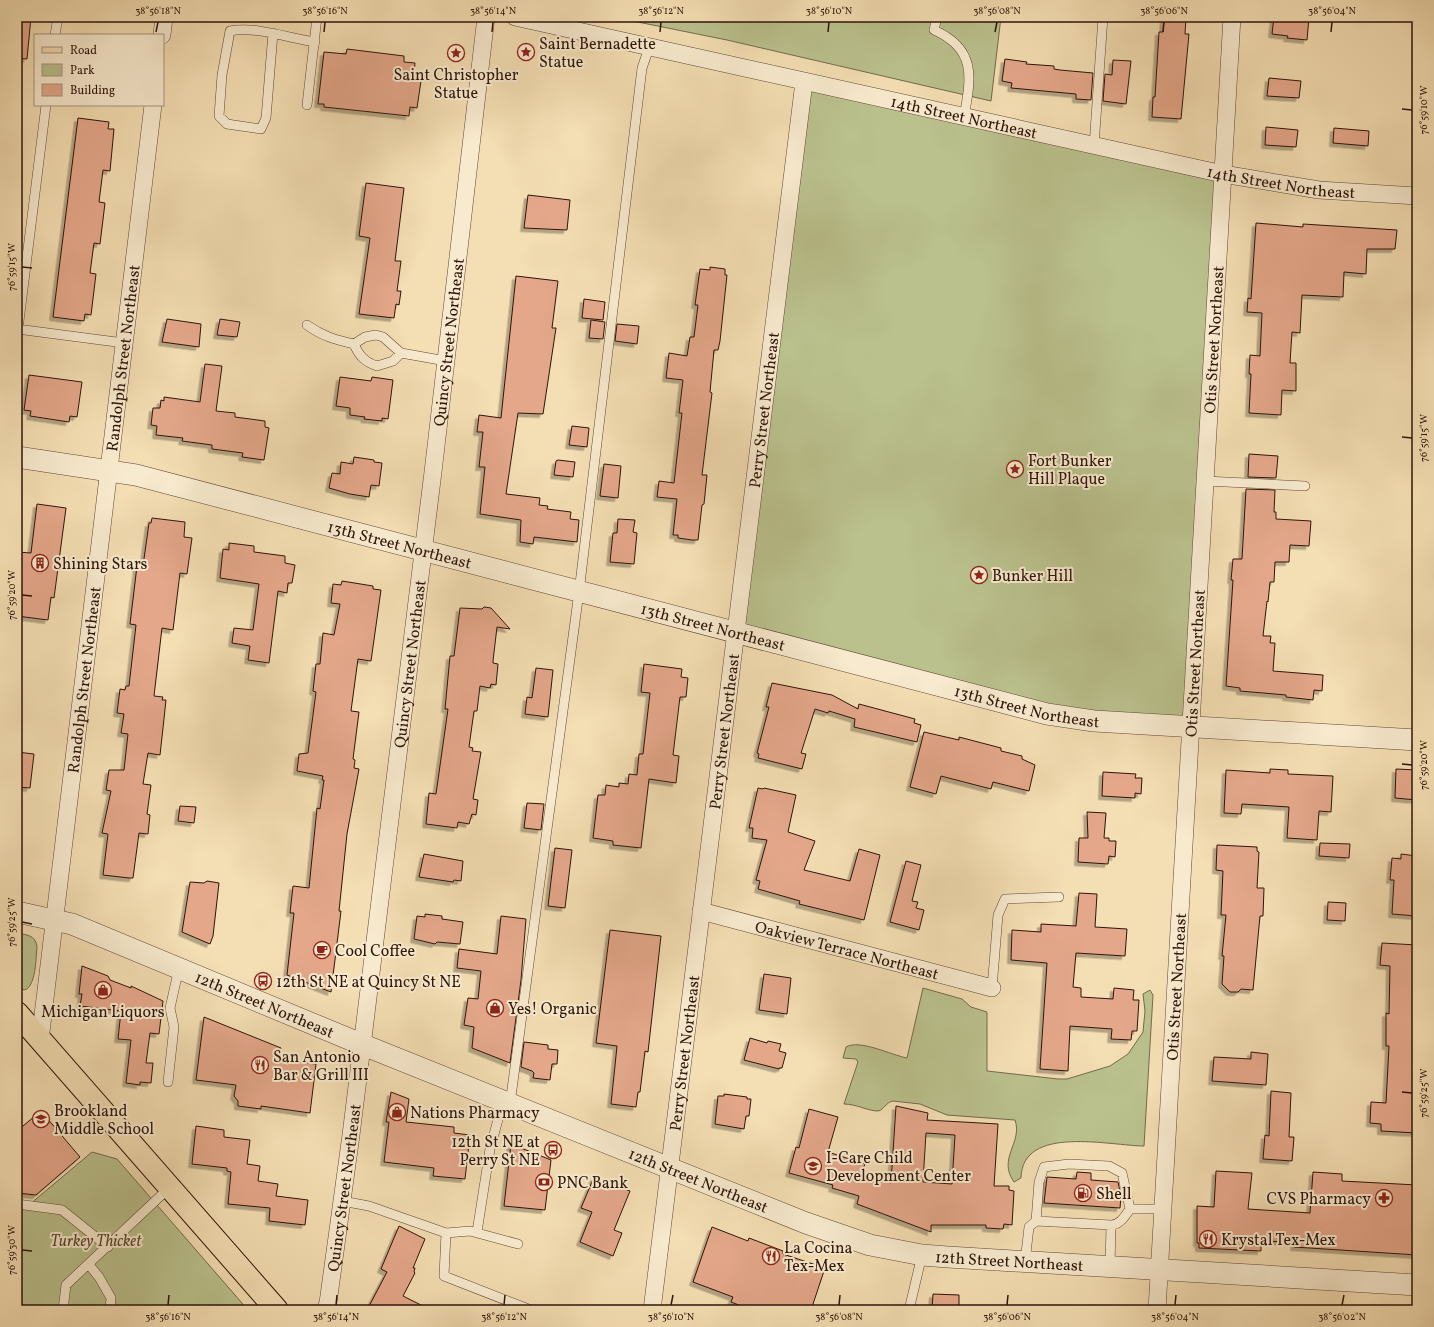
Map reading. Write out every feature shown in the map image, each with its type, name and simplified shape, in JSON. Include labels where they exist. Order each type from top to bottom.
[{"type":"main road","points":[[17,1013],[276,1310]]},
{"type":"street","points":[[162,34],[164,17]]},
{"type":"street","name":"Quincy Street Northeast","points":[[325,1310],[328,1302],[342,1201],[446,361],[486,17]]},
{"type":"street","name":"14th Street Northeast","points":[[515,17],[649,48],[1223,174],[1319,190],[1417,196]]},
{"type":"street","name":"Otis Street Northeast","points":[[1157,1310],[1232,17]]},
{"type":"street","name":"Perry Street Northeast","points":[[652,1310],[804,82]]},
{"type":"street","name":"Randolph Street Northeast","points":[[40,1040],[153,106]]},
{"type":"street","name":"13th Street Northeast","points":[[17,457],[109,469],[136,475],[1046,714],[1094,721],[1417,740]]},
{"type":"street","name":"Oakview Terrace Northeast","points":[[701,911],[992,988]]},
{"type":"street","name":"12th Street Northeast","points":[[17,912],[72,924],[507,1103],[845,1238],[870,1245],[922,1255],[1417,1285]]},
{"type":"lane","points":[[55,34],[58,17]]},
{"type":"lane","points":[[307,105],[317,17]]},
{"type":"lane","points":[[937,17],[934,30],[950,37],[965,55],[970,80],[964,117]]},
{"type":"lane","points":[[1094,146],[1103,17]]},
{"type":"lane","points":[[273,33],[266,118],[261,129],[227,124],[219,116],[222,75],[230,31],[243,28],[273,33],[315,42]]},
{"type":"lane","points":[[477,1232],[490,1149],[507,1103],[579,592],[642,68],[649,48]]},
{"type":"lane","points":[[46,106],[18,329],[124,343]]},
{"type":"lane","points":[[307,324],[317,333],[329,338],[354,344],[365,337],[376,335],[383,338],[401,353],[446,361]]},
{"type":"lane","points":[[354,344],[358,353],[364,360],[377,366],[392,361],[401,353]]},
{"type":"lane","points":[[1205,481],[1305,486]]},
{"type":"lane","points":[[992,988],[998,915],[1005,899],[1059,897]]},
{"type":"lane","points":[[168,1082],[174,1027],[170,1008],[179,968]]},
{"type":"lane","points":[[1025,1262],[1029,1226],[1036,1221],[1111,1226],[1115,1225],[1124,1218],[1130,1209],[1122,1173],[1109,1166],[1069,1164],[1044,1167],[1039,1182],[1036,1221]]},
{"type":"lane","points":[[63,1310],[66,1285],[89,1265],[170,1187]]},
{"type":"lane","points":[[342,1201],[369,1206],[446,1233],[470,1231],[477,1232],[518,1244]]},
{"type":"lane","points":[[17,1204],[62,1210],[108,1247]]},
{"type":"lane","points":[[1130,1209],[1162,1209]]},
{"type":"lane","points":[[1110,1267],[1111,1226]]},
{"type":"lane","points":[[446,1233],[444,1276],[531,1310]]},
{"type":"lane","points":[[909,1310],[922,1255]]},
{"type":"lane","points":[[89,1265],[111,1298],[110,1310]]},
{"type":"green space","points":[[613,17],[1001,17],[991,101],[727,40]]},
{"type":"green space","points":[[804,82],[1223,174],[1191,727],[1109,722],[735,633]]},
{"type":"green space","points":[[17,933],[27,935],[32,938],[36,942],[37,946],[36,964],[33,978],[28,988],[24,990],[17,987]]},
{"type":"green space","points":[[923,988],[962,999],[971,1007],[987,1012],[987,1071],[1058,1079],[1067,1079],[1110,1066],[1128,1054],[1143,1032],[1145,1011],[1143,994],[1150,990],[1153,995],[1144,1146],[1091,1142],[1052,1144],[1036,1150],[1025,1161],[1021,1178],[1014,1182],[1009,1173],[1008,1165],[1016,1136],[1017,1128],[1015,1120],[947,1115],[920,1104],[893,1101],[878,1111],[844,1104],[858,1062],[856,1059],[843,1058],[846,1047],[852,1045],[867,1046],[907,1058]]},
{"type":"green space","name":"Turkey Thicket","points":[[92,1152],[117,1159],[248,1310],[17,1310],[17,1215]]},
{"type":"building","points":[[17,17],[31,17],[27,59],[17,58]]},
{"type":"building","points":[[1164,17],[1186,17],[1185,34],[1189,34],[1181,119],[1152,117],[1153,97],[1155,97],[1159,32],[1163,32]]},
{"type":"building","points":[[1274,17],[1309,17],[1307,40],[1287,38],[1288,36],[1272,34]]},
{"type":"building","points":[[347,49],[404,56],[404,62],[415,63],[414,73],[422,74],[417,108],[410,107],[409,116],[324,107],[324,104],[318,104],[324,52],[346,54]]},
{"type":"building","points":[[1005,59],[1027,62],[1026,64],[1054,66],[1054,69],[1060,70],[1093,73],[1091,100],[1076,99],[1076,94],[1011,88],[1012,83],[1002,81]]},
{"type":"building","points":[[1113,60],[1131,61],[1126,104],[1103,101],[1105,74],[1112,75]]},
{"type":"building","points":[[1269,78],[1301,81],[1299,98],[1267,96]]},
{"type":"building","points":[[78,118],[109,122],[108,129],[114,129],[110,171],[103,170],[99,202],[105,203],[100,244],[94,243],[90,273],[96,274],[91,315],[85,314],[84,321],[53,317]]},
{"type":"building","points":[[1266,127],[1298,130],[1296,147],[1265,145]]},
{"type":"building","points":[[1334,128],[1369,131],[1368,146],[1333,143]]},
{"type":"building","points":[[366,183],[404,188],[395,261],[401,261],[397,291],[401,291],[399,305],[396,304],[394,318],[359,314],[370,238],[359,236]]},
{"type":"building","points":[[528,195],[570,200],[567,230],[524,228]]},
{"type":"building","points":[[1256,223],[1303,227],[1303,224],[1397,230],[1395,249],[1367,249],[1366,274],[1344,272],[1343,297],[1302,295],[1300,333],[1292,332],[1290,363],[1296,363],[1296,391],[1282,390],[1281,415],[1249,413],[1251,374],[1249,374],[1250,355],[1260,356],[1262,313],[1247,312],[1248,298],[1251,299]]},
{"type":"building","points":[[710,267],[725,269],[725,275],[727,275],[720,341],[718,350],[714,350],[710,392],[712,393],[702,475],[707,475],[704,504],[702,505],[698,540],[692,540],[678,538],[678,535],[673,535],[677,499],[657,497],[659,481],[674,483],[682,413],[679,413],[683,380],[666,378],[669,353],[687,356],[690,337],[694,337],[698,305],[695,305],[700,269],[710,270]]},
{"type":"building","points":[[516,276],[558,281],[552,328],[556,328],[543,414],[518,413],[506,494],[540,498],[539,505],[548,506],[547,509],[571,512],[570,519],[579,520],[577,542],[534,537],[533,544],[520,542],[521,520],[480,514],[485,467],[479,467],[483,432],[477,432],[479,415],[501,418]]},
{"type":"building","points":[[584,299],[605,302],[603,320],[582,318]]},
{"type":"building","points":[[167,319],[201,324],[199,347],[162,342]]},
{"type":"building","points":[[220,319],[240,322],[237,337],[217,335]]},
{"type":"building","points":[[591,320],[605,322],[603,339],[589,338]]},
{"type":"building","points":[[617,324],[639,326],[637,344],[615,341]]},
{"type":"building","points":[[205,364],[222,366],[216,411],[235,413],[235,417],[265,421],[265,427],[269,428],[264,460],[242,457],[243,453],[212,449],[212,445],[182,441],[183,438],[156,435],[157,426],[151,425],[153,408],[160,408],[161,400],[164,401],[164,397],[200,402]]},
{"type":"building","points":[[29,375],[82,382],[77,417],[70,416],[69,422],[30,416],[31,411],[24,410]]},
{"type":"building","points":[[340,377],[371,381],[372,377],[393,380],[388,419],[382,418],[382,421],[364,419],[365,417],[350,415],[350,408],[336,406]]},
{"type":"building","points":[[572,426],[589,428],[587,447],[569,445]]},
{"type":"building","points":[[1249,454],[1278,456],[1276,478],[1248,477]]},
{"type":"building","points":[[354,457],[374,460],[374,462],[382,463],[379,486],[371,485],[369,497],[350,494],[329,488],[332,473],[340,474],[341,462],[353,464]]},
{"type":"building","points":[[556,461],[575,462],[573,477],[554,475]]},
{"type":"building","points":[[604,464],[621,466],[618,498],[600,496]]},
{"type":"building","points":[[1246,489],[1275,490],[1274,512],[1276,512],[1276,519],[1311,521],[1309,546],[1290,545],[1289,562],[1275,562],[1274,582],[1270,582],[1263,636],[1271,636],[1270,643],[1275,643],[1273,671],[1323,675],[1322,691],[1314,690],[1313,700],[1286,697],[1286,695],[1240,691],[1240,688],[1226,686],[1233,559],[1242,559]]},
{"type":"building","name":"Shining Stars","points":[[37,504],[66,508],[54,598],[51,597],[48,620],[17,616],[17,552],[31,553]]},
{"type":"building","points":[[152,518],[185,522],[184,537],[192,538],[187,574],[180,573],[173,630],[162,628],[154,696],[163,697],[162,700],[166,700],[160,755],[148,753],[143,784],[151,785],[147,814],[150,815],[148,834],[139,833],[133,878],[129,878],[103,875],[108,834],[102,833],[111,791],[106,790],[109,770],[124,770],[128,734],[121,733],[124,714],[117,713],[120,689],[125,690],[126,686],[129,686],[136,625],[130,624],[137,566],[143,566],[149,523],[151,523]]},
{"type":"building","points":[[618,519],[635,520],[633,532],[637,533],[634,564],[610,562],[613,533],[617,533]]},
{"type":"building","points":[[229,543],[254,546],[254,552],[285,556],[285,563],[295,565],[292,583],[288,583],[287,593],[278,591],[269,663],[248,660],[250,646],[232,643],[234,628],[253,630],[259,584],[220,578],[223,549],[229,550]]},
{"type":"building","points":[[342,581],[373,586],[373,589],[381,590],[371,661],[358,659],[351,711],[359,712],[353,759],[355,760],[354,768],[359,769],[347,834],[339,911],[341,911],[331,992],[287,975],[294,913],[290,913],[293,886],[309,888],[317,808],[320,809],[324,780],[322,780],[323,776],[297,771],[299,754],[308,753],[316,692],[313,691],[316,664],[320,664],[323,633],[334,635],[340,604],[331,603],[333,584],[341,585]]},
{"type":"building","points":[[484,607],[491,608],[510,629],[497,627],[493,661],[493,663],[498,664],[496,685],[491,684],[490,688],[480,686],[477,711],[474,711],[469,747],[473,748],[472,751],[481,752],[473,799],[478,800],[476,815],[472,814],[469,824],[458,822],[457,828],[426,824],[429,793],[436,794],[448,709],[445,709],[450,656],[454,656],[460,608],[482,609]]},
{"type":"building","points":[[644,664],[682,669],[681,677],[688,678],[686,697],[680,697],[673,755],[679,756],[676,783],[649,779],[641,848],[613,845],[613,841],[593,838],[598,795],[605,795],[606,785],[619,787],[619,783],[628,784],[629,774],[637,775],[639,754],[643,754],[650,693],[641,692]]},
{"type":"building","points":[[536,668],[553,670],[548,717],[525,714],[527,697],[532,698]]},
{"type":"building","points":[[772,683],[832,695],[858,709],[859,704],[915,719],[914,723],[921,725],[917,742],[854,727],[855,719],[829,711],[828,713],[815,709],[801,753],[806,754],[802,769],[758,758],[759,754],[757,753],[769,707],[766,707]]},
{"type":"building","points":[[924,732],[959,740],[959,737],[1001,748],[1001,751],[1022,756],[1022,759],[1035,765],[1029,791],[993,782],[991,789],[941,776],[936,794],[910,787]]},
{"type":"building","points":[[17,752],[34,754],[30,788],[17,787]]},
{"type":"building","points":[[1270,769],[1288,770],[1288,774],[1333,776],[1331,812],[1319,811],[1317,840],[1287,838],[1289,807],[1242,804],[1241,814],[1224,813],[1226,770],[1270,773]]},
{"type":"building","points":[[1396,769],[1417,770],[1417,800],[1395,798]]},
{"type":"building","points":[[1103,772],[1136,774],[1135,778],[1142,778],[1141,794],[1135,793],[1135,798],[1102,796]]},
{"type":"building","points":[[758,788],[796,795],[788,832],[815,841],[804,870],[850,881],[859,849],[880,855],[864,920],[799,904],[800,901],[758,889],[760,881],[756,880],[767,840],[752,838],[753,828],[749,828]]},
{"type":"building","points":[[527,803],[544,804],[541,830],[524,828]]},
{"type":"building","points":[[180,806],[196,807],[194,823],[178,821]]},
{"type":"building","points":[[1087,812],[1106,813],[1104,838],[1109,838],[1109,841],[1116,841],[1115,857],[1109,856],[1108,864],[1078,862],[1079,838],[1088,838]]},
{"type":"building","points":[[1320,843],[1350,844],[1349,858],[1319,856]]},
{"type":"building","points":[[1217,845],[1257,847],[1257,851],[1259,852],[1257,888],[1264,888],[1263,916],[1260,916],[1253,990],[1241,989],[1238,992],[1230,992],[1222,984],[1224,956],[1222,956],[1226,915],[1221,915],[1223,871],[1216,870]]},
{"type":"building","points":[[555,848],[572,850],[565,908],[548,906]]},
{"type":"building","points":[[424,854],[463,861],[461,881],[454,880],[453,882],[419,877]]},
{"type":"building","points":[[1401,854],[1417,856],[1417,916],[1392,914],[1394,880],[1390,880],[1392,858],[1401,859]]},
{"type":"building","points":[[906,861],[921,865],[912,901],[918,902],[916,908],[924,910],[919,930],[890,922]]},
{"type":"building","points":[[207,881],[219,883],[213,936],[210,944],[182,932],[190,882],[204,883]]},
{"type":"building","points":[[1079,893],[1097,894],[1095,927],[1127,929],[1125,956],[1076,953],[1073,987],[1081,988],[1081,997],[1113,999],[1114,988],[1134,990],[1133,1000],[1139,1000],[1137,1031],[1132,1031],[1131,1040],[1111,1039],[1112,1029],[1070,1026],[1068,1071],[1040,1069],[1047,963],[1011,960],[1012,930],[1041,932],[1041,924],[1076,926]]},
{"type":"building","points":[[1328,902],[1346,903],[1345,921],[1327,920]]},
{"type":"building","points":[[425,914],[442,916],[442,919],[463,922],[460,944],[437,942],[435,944],[414,939],[417,916],[425,917]]},
{"type":"building","points":[[501,916],[526,919],[521,980],[510,1063],[472,1048],[474,1027],[464,1025],[468,998],[478,999],[481,971],[457,968],[459,949],[497,954]]},
{"type":"building","points":[[610,930],[661,936],[648,1052],[645,1051],[640,1092],[638,1092],[636,1107],[611,1104],[617,1046],[596,1043]]},
{"type":"building","points":[[1382,943],[1417,945],[1417,1074],[1413,1101],[1417,1106],[1417,1133],[1381,1131],[1381,1124],[1370,1123],[1371,1102],[1386,1103],[1389,1046],[1386,1046],[1386,1013],[1389,1014],[1390,966],[1380,965]]},
{"type":"building","points":[[82,966],[108,976],[110,980],[131,988],[131,986],[163,1001],[159,1034],[150,1033],[146,1063],[153,1063],[151,1083],[140,1082],[140,1085],[126,1083],[131,1040],[118,1039],[121,1011],[80,1006],[82,994],[79,994]]},
{"type":"building","points":[[764,974],[791,978],[787,1014],[759,1010]]},
{"type":"building","points":[[204,1017],[281,1048],[277,1059],[316,1064],[310,1113],[261,1106],[261,1109],[238,1106],[238,1101],[234,1096],[236,1085],[196,1080]]},
{"type":"building","points":[[750,1038],[767,1043],[768,1041],[781,1044],[779,1051],[786,1053],[782,1068],[779,1069],[744,1060]]},
{"type":"building","points":[[524,1042],[548,1045],[548,1049],[558,1050],[557,1064],[552,1064],[550,1080],[533,1078],[534,1073],[532,1071],[521,1067]]},
{"type":"building","points":[[1251,1052],[1268,1054],[1266,1085],[1212,1081],[1214,1057],[1251,1059]]},
{"type":"building","points":[[1271,1091],[1291,1093],[1289,1137],[1294,1137],[1292,1161],[1263,1159],[1265,1135],[1269,1136]]},
{"type":"building","points":[[391,1092],[409,1099],[406,1122],[454,1127],[454,1133],[470,1135],[465,1179],[433,1176],[434,1168],[384,1162],[389,1122],[386,1122]]},
{"type":"building","points":[[724,1094],[747,1097],[747,1099],[751,1099],[749,1116],[746,1116],[744,1129],[715,1124],[718,1096],[724,1096]]},
{"type":"building","points":[[896,1106],[928,1113],[927,1120],[998,1124],[994,1186],[1009,1186],[1009,1190],[1014,1191],[1012,1225],[1004,1224],[1003,1229],[986,1228],[986,1225],[931,1225],[931,1232],[857,1204],[859,1196],[832,1188],[833,1185],[789,1173],[796,1147],[799,1148],[809,1109],[838,1117],[828,1152],[865,1164],[862,1172],[891,1183]],"holes":[[[926,1133],[955,1135],[952,1184],[923,1182]]]},
{"type":"building","points":[[41,1111],[80,1157],[36,1195],[17,1193],[17,1131]]},
{"type":"building","points":[[196,1126],[224,1130],[224,1137],[250,1140],[247,1164],[260,1166],[258,1181],[278,1184],[276,1196],[308,1200],[305,1225],[269,1221],[270,1208],[228,1204],[231,1172],[227,1171],[227,1168],[192,1164]]},
{"type":"building","points":[[511,1144],[551,1160],[545,1210],[504,1206]]},
{"type":"building","points":[[1216,1171],[1252,1173],[1248,1209],[1310,1213],[1313,1172],[1342,1174],[1342,1181],[1417,1185],[1417,1255],[1294,1247],[1295,1242],[1261,1241],[1261,1251],[1199,1248],[1199,1243],[1197,1243],[1197,1206],[1214,1207]]},
{"type":"building","name":"Shell","points":[[1077,1172],[1091,1173],[1091,1180],[1118,1182],[1121,1196],[1120,1208],[1044,1203],[1047,1177],[1076,1179]]},
{"type":"building","points":[[594,1177],[630,1191],[614,1230],[622,1233],[613,1256],[580,1242],[592,1212],[581,1208]]},
{"type":"building","points":[[399,1226],[425,1239],[413,1268],[415,1268],[415,1273],[403,1296],[431,1310],[367,1310],[387,1272],[381,1269]]},
{"type":"building","points":[[712,1227],[748,1241],[749,1238],[783,1251],[783,1254],[825,1268],[811,1310],[752,1310],[731,1302],[733,1297],[693,1282]]},
{"type":"building","points":[[933,1294],[959,1295],[959,1310],[932,1310]]},
{"type":"place","name":"Saint Bernadette Statue","points":[[526,52]]},
{"type":"place","name":"Saint Christopher Statue","points":[[456,53]]},
{"type":"place","name":"Fort Bunker Hill Plaque","points":[[1015,469]]},
{"type":"place","name":"Shining Stars","points":[[40,563]]},
{"type":"place","name":"Bunker Hill","points":[[979,575]]},
{"type":"place","name":"Cool Coffee","points":[[322,950]]},
{"type":"place","name":"12th St NE at Quincy St NE","points":[[263,981]]},
{"type":"place","name":"Michigan Liquors","points":[[103,990]]},
{"type":"place","name":"Yes! Organic","points":[[495,1008]]},
{"type":"place","name":"San Antonio Bar & Grill III","points":[[260,1065]]},
{"type":"place","name":"Nations Pharmacy","points":[[397,1112]]},
{"type":"place","name":"Brookland Middle School","points":[[41,1119]]},
{"type":"place","name":"12th St NE at Perry St NE","points":[[553,1150]]},
{"type":"place","name":"I-Care Child Development Center","points":[[813,1166]]},
{"type":"place","name":"PNC Bank","points":[[544,1182]]},
{"type":"place","name":"Shell","points":[[1083,1193]]},
{"type":"place","name":"CVS Pharmacy","points":[[1384,1198]]},
{"type":"place","name":"Krystal Tex-Mex","points":[[1208,1239]]},
{"type":"place","name":"La Cocina Tex-Mex","points":[[771,1256]]}]
